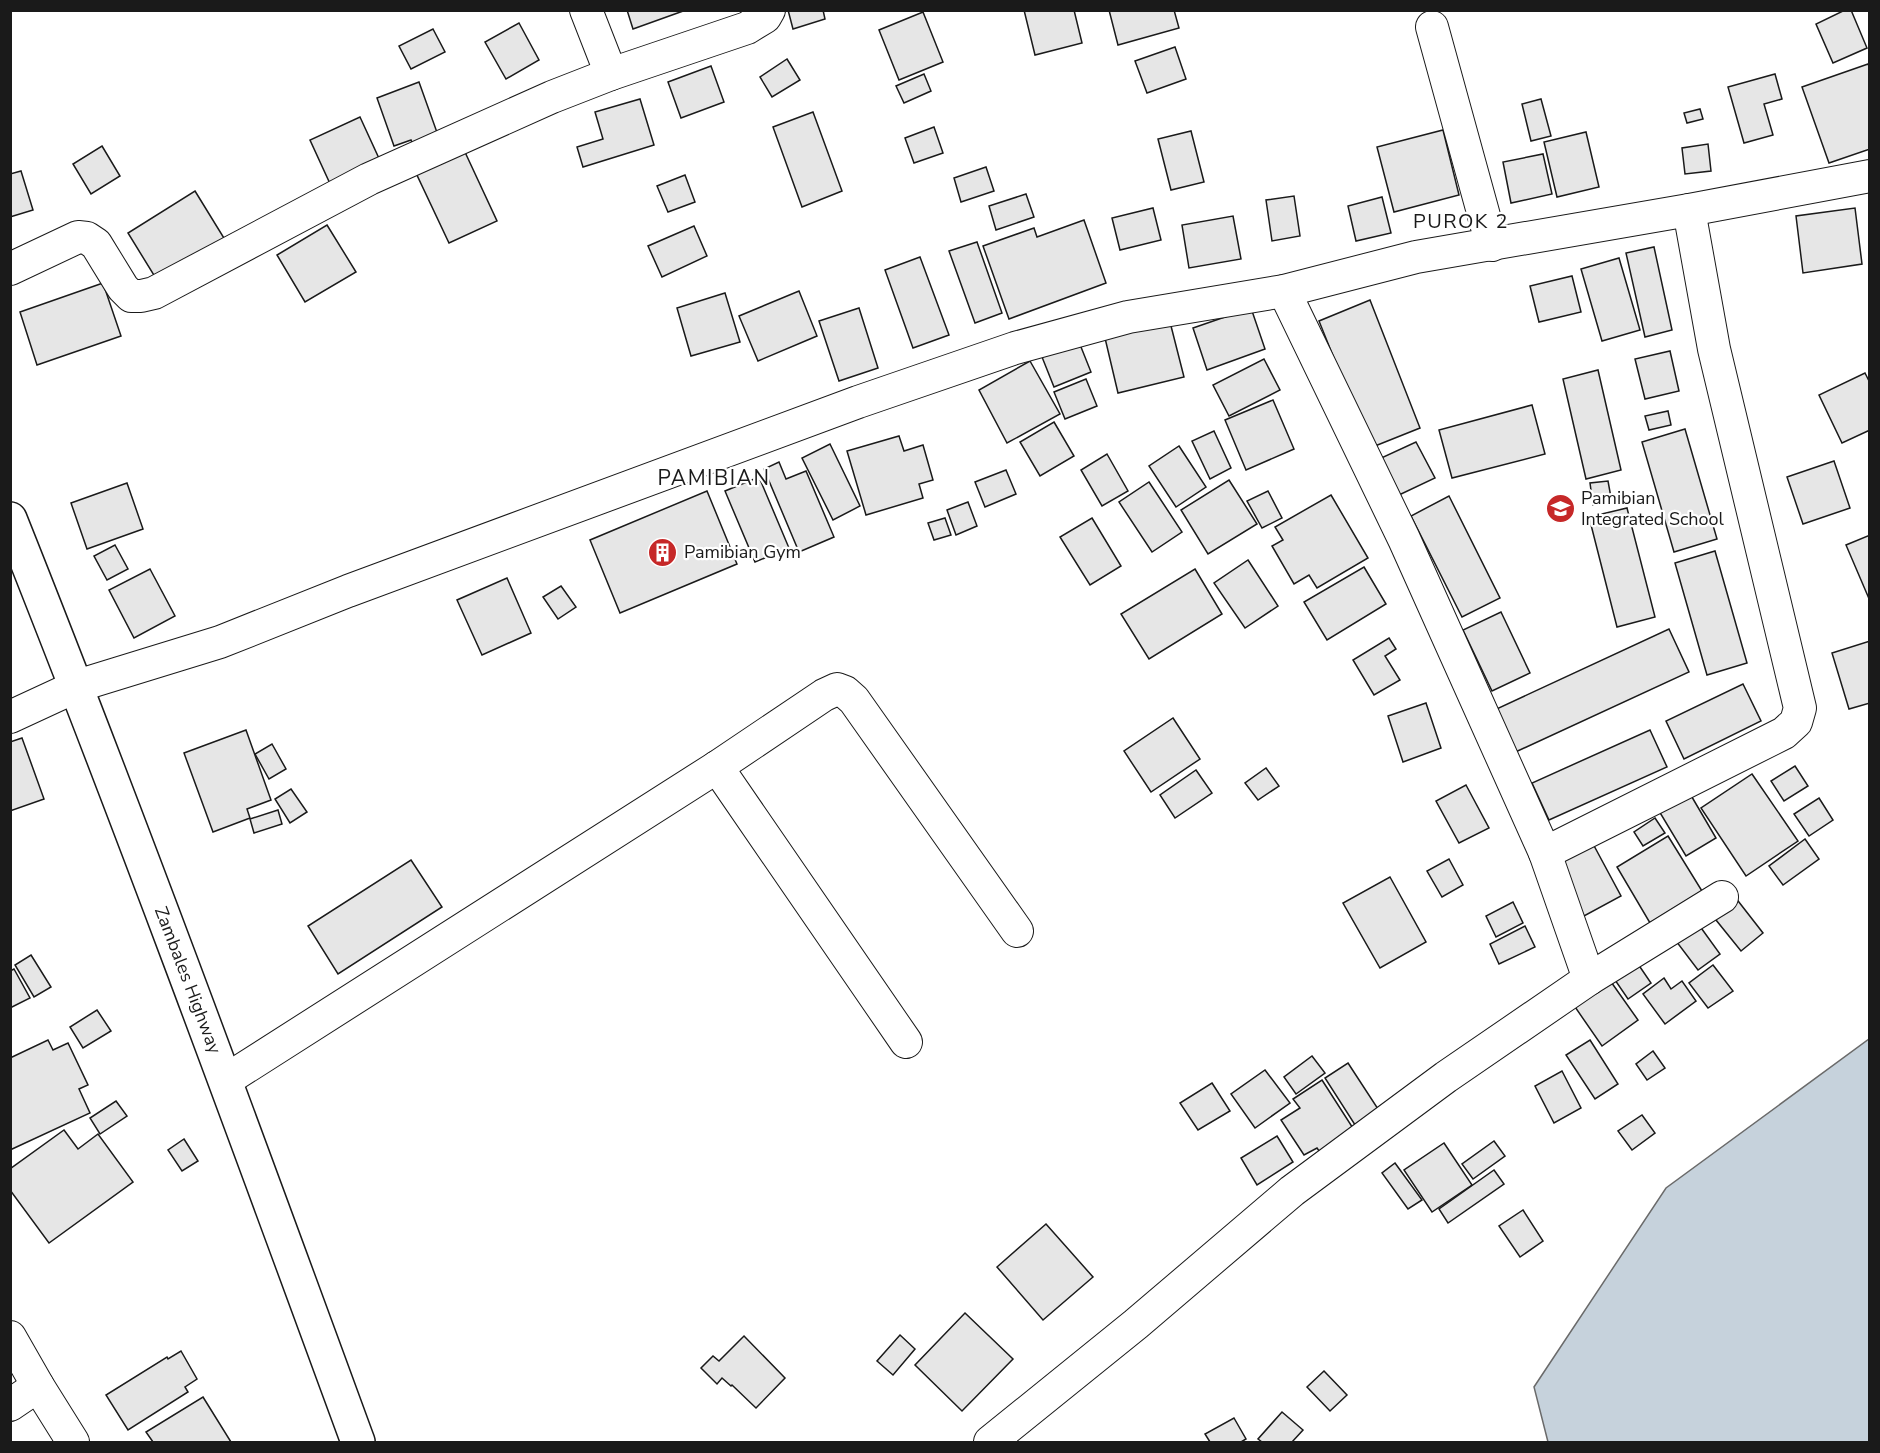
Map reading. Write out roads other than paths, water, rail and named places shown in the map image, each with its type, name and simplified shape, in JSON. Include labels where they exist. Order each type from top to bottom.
[{"type":"main road","name":"Zambales Highway","points":[[10,519],[77,686],[226,1080],[358,1443]]},
{"type":"street","points":[[586,10],[611,74]]},
{"type":"street","points":[[10,269],[78,237],[87,238],[96,244],[130,296],[154,293],[369,179],[552,97],[611,74],[747,28],[765,17],[770,10]]},
{"type":"street","points":[[1432,27],[1492,245]]},
{"type":"street","points":[[10,717],[77,686],[220,642],[348,591],[858,402],[1015,348],[1128,317],[1284,291],[1416,257],[1869,176]]},
{"type":"street","points":[[1545,853],[1784,733],[1796,722],[1800,708],[1714,349],[1689,210]]},
{"type":"street","points":[[1284,291],[1404,540],[1545,853],[1589,979]]},
{"type":"street","points":[[226,1080],[717,767],[824,695],[837,689],[845,692],[854,700],[1017,931]]},
{"type":"street","points":[[717,767],[906,1042]]},
{"type":"street","points":[[990,1443],[1136,1324],[1292,1191],[1446,1077],[1589,979],[1722,897]]},
{"type":"street","points":[[10,1337],[73,1443]]},
{"type":"street","points":[[10,1405],[38,1386]]},
{"type":"place","name":"Pamibian Integrated School","points":[[1560,508]]},
{"type":"place","name":"Pamibian Gym","points":[[663,552]]},
{"type":"district","name":"PUROK 2","points":[[1461,221]]},
{"type":"district","name":"PAMIBIAN","points":[[714,478]]}]
